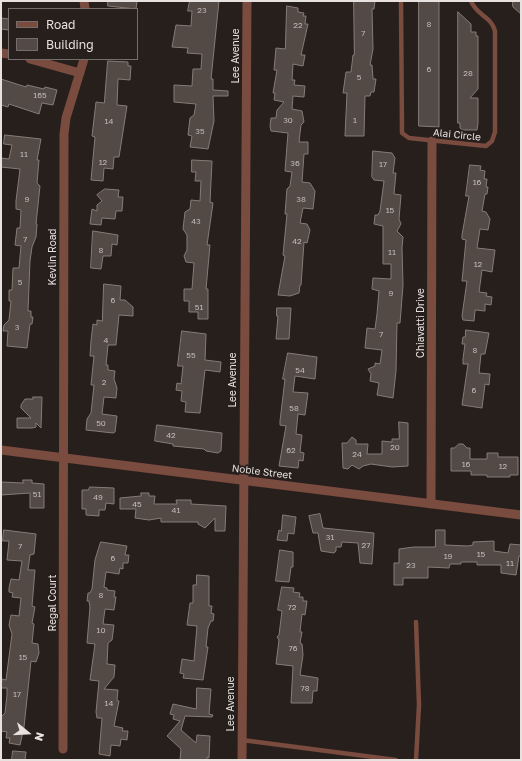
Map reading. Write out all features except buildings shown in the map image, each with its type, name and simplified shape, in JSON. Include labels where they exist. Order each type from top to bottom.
[{"type":"street","name":"Lee Avenue","points":[[242,760],[247,1]]},
{"type":"street","points":[[34,60],[80,73]]},
{"type":"street","name":"Kevlin Road","points":[[64,458],[64,134],[66,118],[84,60]]},
{"type":"street","name":"Chiavatti Drive","points":[[431,504],[432,141]]},
{"type":"street","name":"Noble Street","points":[[1,450],[521,515]]},
{"type":"street","name":"Regal Court","points":[[64,458],[64,749]]},
{"type":"lane","name":"Alai Circle","points":[[401,1],[402,133],[410,138],[486,146],[492,142],[495,132],[495,31],[493,24],[474,8],[471,1]]},
{"type":"lane","points":[[416,622],[419,705],[416,760]]},
{"type":"lane","points":[[242,740],[396,760]]}]
